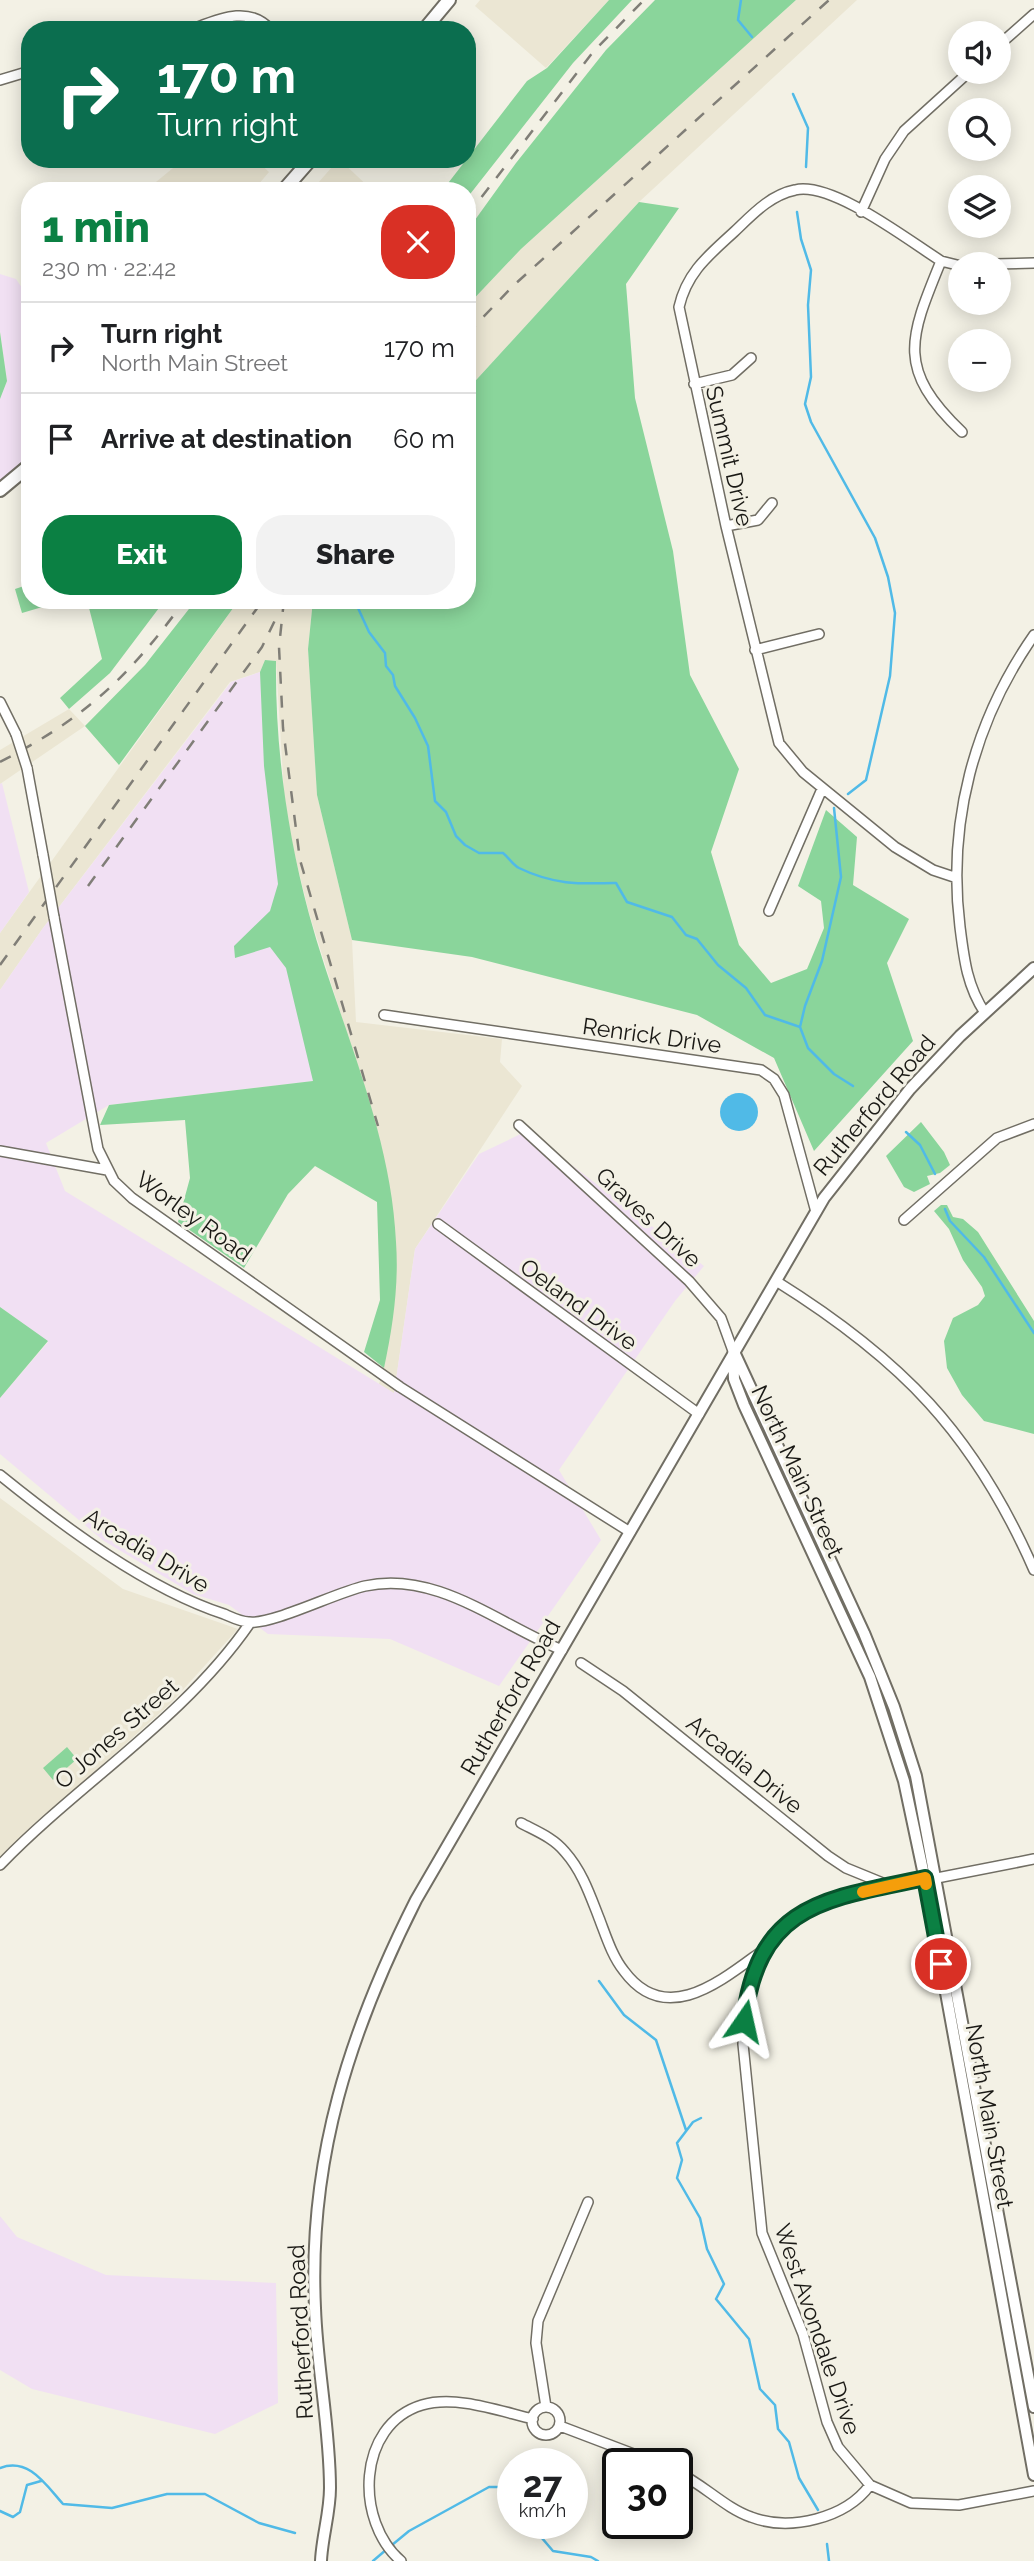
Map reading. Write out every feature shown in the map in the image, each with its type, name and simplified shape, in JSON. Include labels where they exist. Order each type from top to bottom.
[{"type":"main road","points":[[432,21],[450,0]]},
{"type":"main road","points":[[291,182],[303,168]]},
{"type":"main road","points":[[0,490],[21,472]]},
{"type":"street","points":[[1011,34],[1034,14]]},
{"type":"street","points":[[222,21],[244,15],[262,21]]},
{"type":"street","points":[[0,80],[21,74]]},
{"type":"street","points":[[861,212],[885,159],[904,131],[956,84]]},
{"type":"street","name":"Summit Drive","points":[[948,262],[941,261],[823,192],[796,190],[770,200],[705,258],[687,281],[679,307],[726,526],[779,743],[784,753],[822,789],[906,855],[954,877]]},
{"type":"street","points":[[941,261],[915,333],[914,357],[926,390],[962,432]]},
{"type":"street","points":[[1011,264],[1034,263]]},
{"type":"street","points":[[694,384],[732,375],[751,358]]},
{"type":"street","points":[[726,526],[758,520],[772,503]]},
{"type":"street","points":[[755,650],[819,634]]},
{"type":"street","points":[[985,1013],[971,992],[965,967],[954,877],[961,807],[973,755],[999,696],[1034,635]]},
{"type":"street","name":"Worley Road","points":[[0,702],[16,734],[27,768],[98,1149],[107,1170],[132,1198],[394,1383],[630,1532]]},
{"type":"street","points":[[769,911],[822,789]]},
{"type":"street","name":"Rutherford Road","points":[[320,2561],[330,2510],[330,2480],[316,2332],[316,2237],[323,2156],[342,2077],[379,1976],[415,1900],[699,1415],[733,1351],[839,1174],[941,1055],[1034,968]]},
{"type":"street","name":"Renrick Drive","points":[[384,1015],[761,1070],[774,1079],[784,1095],[816,1212]]},
{"type":"street","points":[[904,1220],[997,1138],[1034,1124]]},
{"type":"street","name":"Graves Drive","points":[[519,1125],[689,1281],[721,1318],[733,1351]]},
{"type":"street","points":[[0,1151],[107,1170]]},
{"type":"street","name":"Oeland Drive","points":[[438,1224],[699,1415]]},
{"type":"street","points":[[776,1281],[830,1315],[877,1350],[940,1412],[993,1488],[1034,1570]]},
{"type":"street","name":"North Main Street","points":[[733,1351],[864,1633],[894,1707],[912,1765],[990,2204],[1034,2475]]},
{"type":"street","name":"North Main Street","points":[[733,1351],[734,1379],[744,1405],[870,1677],[894,1746],[930,1877]]},
{"type":"street","name":"Arcadia Drive","points":[[0,1475],[69,1527],[162,1587],[200,1606],[250,1623]]},
{"type":"street","points":[[250,1623],[363,1587],[408,1585],[476,1606],[562,1650]]},
{"type":"street","name":"O Jones Street","points":[[0,1866],[65,1803],[198,1687],[228,1656],[250,1623]]},
{"type":"street","points":[[852,1638],[864,1633]]},
{"type":"street","name":"Arcadia Drive","points":[[581,1663],[623,1691],[828,1856],[846,1868],[890,1886]]},
{"type":"street","points":[[521,1823],[553,1840],[576,1866],[618,1963],[643,1989],[667,1997],[692,1994],[721,1981],[762,1951]]},
{"type":"street","name":"West Avondale Drive","points":[[1034,1859],[930,1877],[823,1901],[789,1922],[762,1951],[746,2004],[743,2044],[759,2220],[770,2259],[803,2334],[830,2429],[846,2459],[870,2485],[898,2500],[923,2506],[959,2505],[1034,2491]]},
{"type":"street","points":[[546,2407],[536,2343],[538,2321],[588,2202]]},
{"type":"street","name":"North Main Street","points":[[990,2204],[1034,2407]]},
{"type":"street","points":[[397,2558],[384,2544],[374,2524],[370,2467],[379,2440],[395,2420],[420,2405],[443,2402],[533,2419]]},
{"type":"street","points":[[546,2407],[556,2411],[559,2426],[554,2433],[541,2434],[534,2428],[533,2419],[537,2410],[546,2407]]},
{"type":"street","points":[[559,2426],[617,2448]]},
{"type":"street","points":[[693,2482],[752,2518],[780,2522],[828,2515],[862,2496],[870,2485]]},
{"type":"shaded area","points":[[480,0],[609,0],[546,68],[475,6]]},
{"type":"shaded area","points":[[796,0],[857,0],[639,202],[476,380],[476,296],[521,249]]},
{"type":"shaded area","points":[[173,168],[265,168],[269,172],[261,182],[156,182]]},
{"type":"shaded area","points":[[331,168],[349,168],[363,182],[319,182]]},
{"type":"shaded area","points":[[0,274],[16,279],[21,286],[21,468],[0,485],[0,399],[7,381],[0,331]]},
{"type":"shaded area","points":[[233,609],[312,609],[308,649],[317,795],[352,940],[356,1022],[502,1039],[500,1062],[522,1086],[415,1249],[394,1394],[379,1384],[384,1368],[389,1187],[370,1107],[309,913],[290,836],[284,793],[276,661],[265,660],[260,672],[230,682],[43,928],[0,990],[0,933]]},
{"type":"shaded area","points":[[260,672],[314,1081],[109,1105],[46,1143],[65,1191],[394,1393],[415,1249],[479,1154],[527,1131],[704,1266],[675,1301],[559,1470],[601,1540],[499,1686],[390,1639],[268,1634],[229,1605],[193,1594],[104,1541],[0,1454],[0,1398],[48,1342],[0,1307],[0,990],[43,928],[231,682]]},
{"type":"shaded area","points":[[69,709],[85,726],[0,784],[0,750]]},
{"type":"shaded area","points":[[2,783],[29,892],[0,933],[0,784]]},
{"type":"shaded area","points":[[0,1498],[123,1589],[238,1629],[170,1704],[0,1857]]},
{"type":"shaded area","points":[[0,2216],[17,2237],[106,2275],[276,2283],[278,2403],[215,2434],[32,2389],[0,2370]]},
{"type":"green space","points":[[609,0],[632,0],[573,63],[476,187],[476,182],[449,182],[460,168],[476,168],[476,147],[527,81],[547,68]]},
{"type":"green space","points":[[655,0],[796,0],[521,249],[476,296],[476,219],[516,163],[606,50]]},
{"type":"green space","points":[[639,202],[679,208],[626,284],[635,398],[673,551],[690,675],[739,769],[711,852],[739,945],[771,983],[807,969],[824,928],[821,901],[798,886],[826,810],[857,837],[853,885],[909,919],[887,963],[913,1041],[814,1151],[774,1058],[697,1015],[472,957],[352,940],[317,795],[308,649],[312,609],[476,609],[476,380]]},
{"type":"green space","points":[[0,332],[7,381],[0,399]]},
{"type":"green space","points":[[21,587],[21,609],[36,609],[22,613],[15,589]]},
{"type":"green space","points":[[89,609],[158,609],[110,673],[69,709],[60,698],[102,659]]},
{"type":"green space","points":[[189,609],[232,609],[119,765],[85,726],[145,665]]},
{"type":"green space","points":[[265,660],[276,661],[280,757],[301,883],[321,954],[374,1116],[392,1200],[397,1274],[393,1321],[384,1368],[364,1352],[380,1300],[377,1202],[315,1166],[288,1194],[244,1268],[178,1222],[190,1178],[185,1120],[100,1125],[109,1105],[313,1081],[286,968],[270,947],[235,958],[234,946],[270,911],[278,884],[264,766],[260,672]]},
{"type":"green space","points":[[921,1122],[944,1152],[950,1165],[940,1173],[927,1176],[930,1184],[914,1192],[904,1187],[886,1156]]},
{"type":"green space","points":[[941,1205],[947,1205],[953,1217],[963,1219],[978,1232],[1034,1321],[1034,1434],[984,1421],[962,1395],[947,1368],[944,1341],[953,1318],[978,1305],[985,1296],[982,1287],[963,1260],[949,1229],[934,1211]]},
{"type":"green space","points":[[0,1307],[48,1341],[0,1398]]},
{"type":"green space","points":[[67,1747],[77,1759],[53,1780],[43,1768]]},
{"type":"water","points":[[739,1093],[753,1098],[758,1112],[753,1126],[739,1131],[725,1126],[720,1112],[725,1098]]},
{"type":"waterway","points":[[741,0],[738,20],[752,37]]},
{"type":"waterway","points":[[793,94],[808,128],[806,167]]},
{"type":"waterway","points":[[797,212],[801,239],[811,270],[808,305],[811,377],[805,404],[811,422],[875,538],[888,577],[895,613],[890,676],[866,780],[848,794]]},
{"type":"waterway","points":[[358,609],[369,632],[385,653],[386,666],[393,675],[395,686],[415,718],[428,746],[435,801],[446,812],[456,836],[465,845],[479,853],[503,853],[517,867],[544,878],[578,883],[616,883],[627,902],[672,917],[686,935],[697,939],[718,965],[746,988],[765,1015],[800,1027]]},
{"type":"waterway","points":[[834,808],[841,877],[822,961],[800,1027],[808,1048],[834,1074],[853,1086]]},
{"type":"waterway","points":[[906,1132],[920,1145],[935,1174]]},
{"type":"waterway","points":[[945,1209],[950,1221],[984,1257],[1034,1333]]},
{"type":"waterway","points":[[599,1981],[624,2015],[656,2040],[686,2130]]},
{"type":"waterway","points":[[701,2118],[693,2122],[677,2143],[682,2160],[677,2178],[700,2218],[707,2249],[724,2284],[716,2299],[749,2339],[760,2389],[775,2405],[778,2429],[789,2442],[799,2478],[818,2510]]},
{"type":"waterway","points":[[0,2468],[20,2466],[28,2470],[43,2481],[63,2504],[112,2508],[167,2494],[205,2494],[259,2523],[295,2533]]},
{"type":"waterway","points":[[0,2511],[13,2517],[20,2512],[27,2485],[41,2481]]},
{"type":"waterway","points":[[392,2545],[409,2531],[489,2487],[497,2487]]},
{"type":"waterway","points":[[543,2539],[553,2551],[591,2557],[598,2561]]},
{"type":"waterway","points":[[827,2544],[829,2561]]},
{"type":"waterway","points":[[373,2561],[387,2549]]},
{"type":"railway","points":[[476,204],[593,52],[644,0]]},
{"type":"railway","points":[[476,325],[513,286],[829,0]]},
{"type":"railway","points":[[0,762],[30,746],[81,712],[144,652],[178,609]]},
{"type":"railway","points":[[0,965],[257,609]]},
{"type":"railway","points":[[283,609],[279,647],[283,728],[300,860],[378,1126]]},
{"type":"railway","points":[[88,886],[262,647],[278,614]]},
{"type":"slow traffic","points":[[863,1892],[925,1878],[926,1884]]},
{"type":"route","points":[[744,2021],[746,2004],[762,1951],[789,1922],[823,1901],[925,1878],[941,1964]]}]
